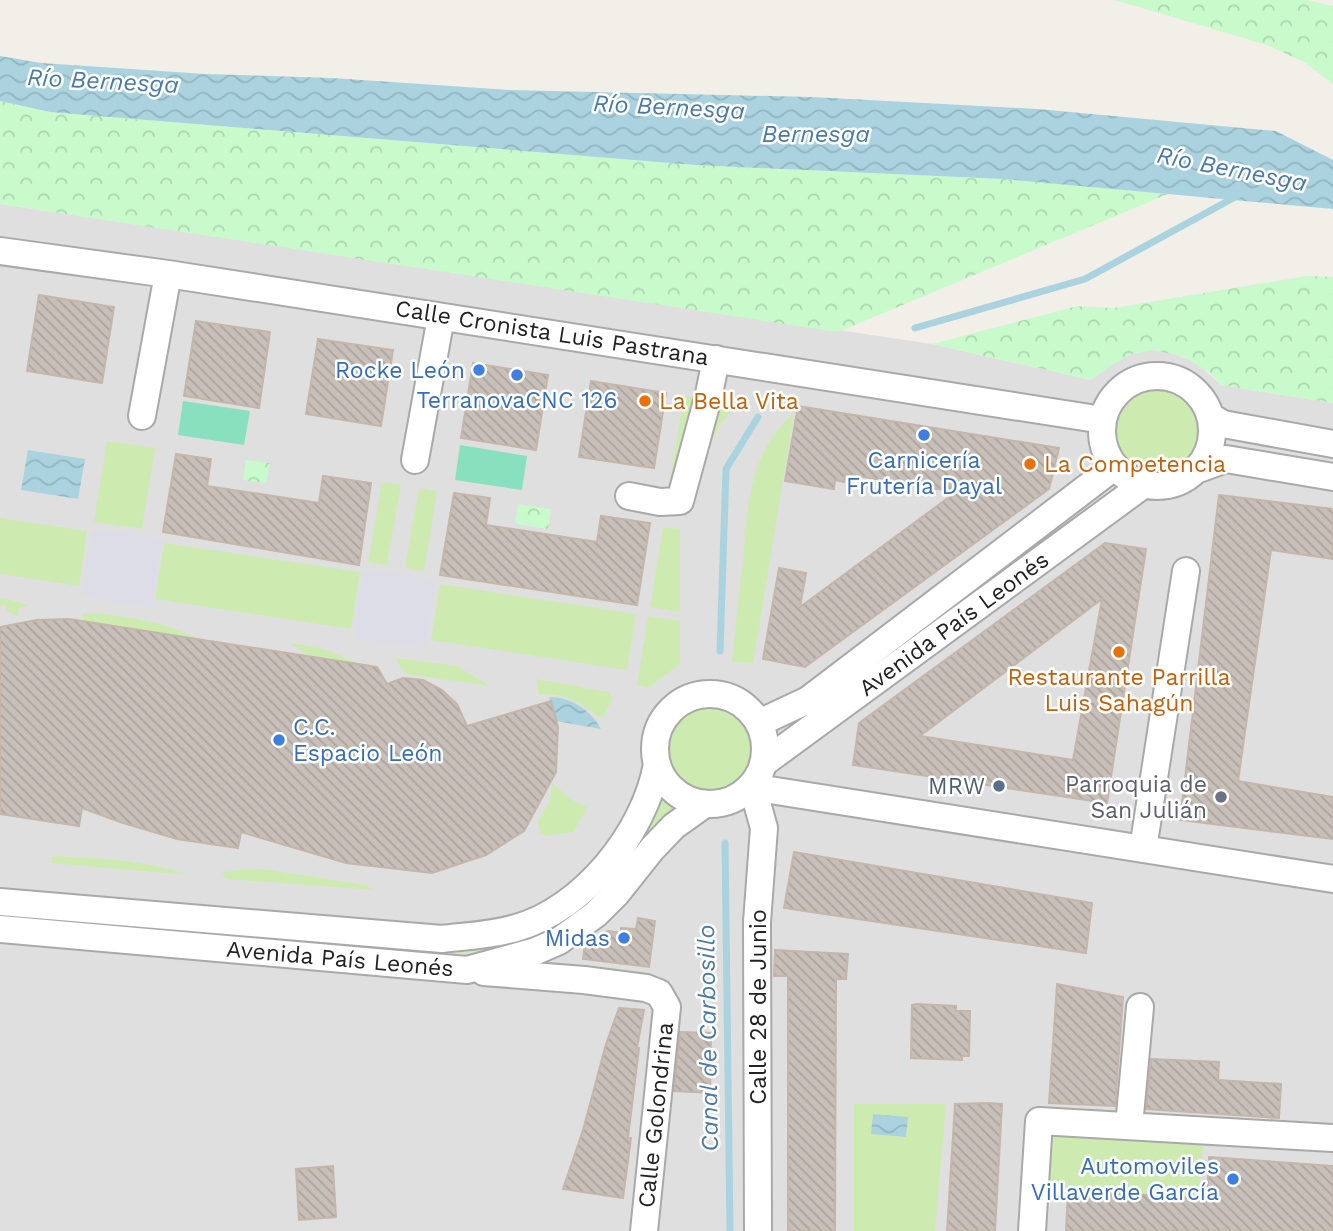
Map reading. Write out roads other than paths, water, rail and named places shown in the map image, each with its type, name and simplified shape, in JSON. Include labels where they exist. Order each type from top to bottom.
[{"type":"street","name":"Calle Cronista Luis Pastrana","points":[[0,251],[168,274],[1103,420]]},
{"type":"street","points":[[142,416],[168,274]]},
{"type":"street","points":[[415,460],[441,317]]},
{"type":"street","points":[[629,496],[660,502],[680,501],[716,359]]},
{"type":"street","points":[[1196,470],[1207,455],[1212,436],[1211,417],[1203,399],[1189,386],[1172,378],[1153,375],[1134,380],[1118,391],[1108,404],[1103,420],[1102,437],[1106,453],[1114,467],[1127,478],[1143,485],[1162,486],[1180,481],[1196,470],[1226,459],[1333,477]]},
{"type":"street","points":[[1211,417],[1223,424],[1333,444]]},
{"type":"street","name":"Avenida País Leonés","points":[[759,723],[808,700],[1114,467]]},
{"type":"street","name":"Avenida País Leonés","points":[[765,762],[1143,485]]},
{"type":"street","points":[[1143,849],[1186,571]]},
{"type":"street","points":[[705,694],[723,694],[742,705],[759,723],[765,736],[765,762],[752,785],[723,803],[705,804],[685,798],[668,784],[657,764],[655,745],[670,710],[686,699],[705,694]]},
{"type":"street","name":"Avenida País Leonés","points":[[0,902],[442,939],[517,928],[554,910],[587,886],[619,850],[636,823],[653,787],[657,764]]},
{"type":"street","points":[[752,785],[1333,878]]},
{"type":"street","name":"Calle 28 de Junio","points":[[752,785],[764,828],[757,922],[758,1231]]},
{"type":"street","name":"Avenida País Leonés","points":[[0,929],[467,970],[559,942],[596,914],[617,893],[674,826],[705,804]]},
{"type":"street","points":[[559,942],[558,952],[566,967],[584,980]]},
{"type":"street","name":"Calle Golondrina","points":[[467,970],[584,980],[646,988],[659,993],[667,1007],[645,1231]]},
{"type":"street","points":[[1129,1126],[1140,1007]]},
{"type":"street","points":[[1032,1231],[1039,1121],[1333,1138]]},
{"type":"water","name":"Bernesga","points":[[0,56],[41,63],[206,74],[332,78],[511,90],[812,97],[1038,109],[1276,131],[1333,160],[1333,209],[1003,179],[695,165],[50,112],[0,101]]},
{"type":"water","points":[[28,450],[85,459],[78,499],[21,490]]},
{"type":"water","points":[[549,697],[565,699],[580,706],[592,716],[601,729],[556,721]]},
{"type":"water","points":[[873,1114],[908,1117],[906,1137],[871,1134]]},
{"type":"waterway","name":"Canal de Carbosillo","points":[[915,328],[1085,279],[1237,196]]},
{"type":"waterway","name":"Canal de Carbosillo","points":[[720,651],[726,469],[758,417]]},
{"type":"waterway","name":"Canal de Carbosillo","points":[[725,843],[730,1231]]},
{"type":"place","name":"Rocke León","points":[[479,370]]},
{"type":"place","name":"TerranovaCNC 126","points":[[517,375]]},
{"type":"place","name":"La Bella Vita","points":[[645,401]]},
{"type":"place","name":"Carnicería Frutería Dayal","points":[[924,435]]},
{"type":"place","name":"La Competencia","points":[[1030,464]]},
{"type":"place","name":"Restaurante Parrilla Luis Sahagún","points":[[1119,652]]},
{"type":"place","name":"C.C. Espacio León","points":[[279,740]]},
{"type":"place","name":"MRW","points":[[999,786]]},
{"type":"place","name":"Parroquia de San Julián","points":[[1221,797]]},
{"type":"place","name":"Midas","points":[[624,938]]},
{"type":"place","name":"Automoviles Villaverde García","points":[[1233,1179]]},
{"type":"water label","name":"Río Bernesga","points":[[103,81]]},
{"type":"water label","name":"Río Bernesga","points":[[669,107]]},
{"type":"water label","name":"Río Bernesga","points":[[1232,169]]}]
